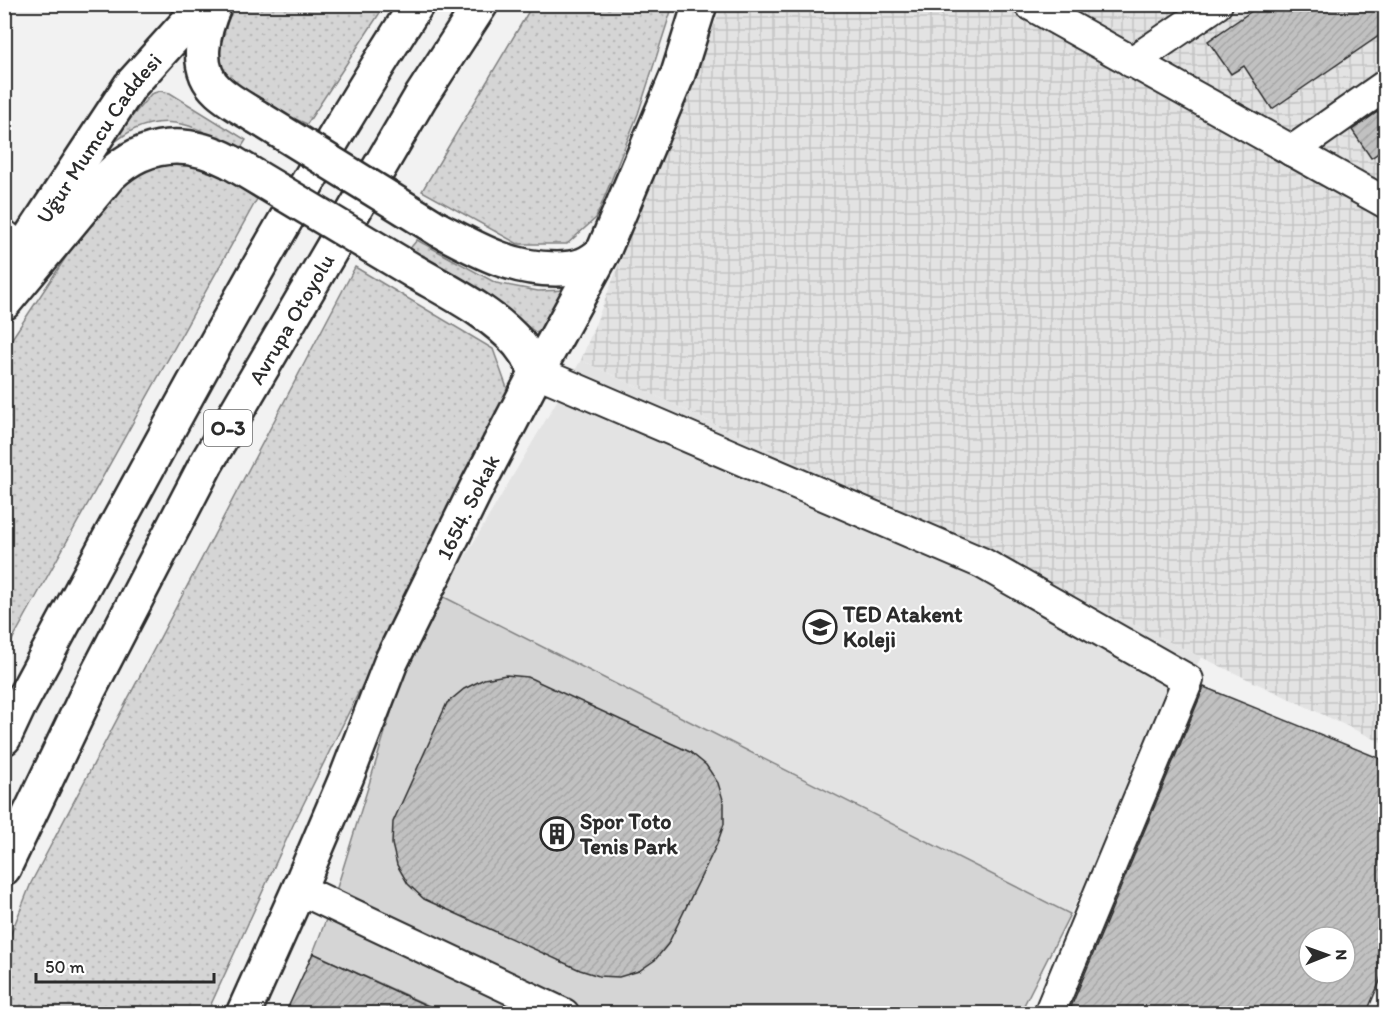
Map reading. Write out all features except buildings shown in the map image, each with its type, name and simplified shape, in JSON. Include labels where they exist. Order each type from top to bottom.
[{"type":"main road","name":"Uğur Mumcu Caddesi","points":[[4,279],[13,242],[130,86],[204,4]]},
{"type":"main road","points":[[214,4],[203,42],[202,56],[207,76],[219,92],[257,117],[438,229],[476,249],[532,268],[564,269],[588,263],[603,252]]},
{"type":"main road","name":"O-3","points":[[4,738],[212,349],[286,218],[417,4]]},
{"type":"main road","name":"Avrupa Otoyolu","points":[[4,868],[89,690],[206,464],[420,98],[481,4]]},
{"type":"main road","name":"1654. Sokak","points":[[243,1014],[347,776],[391,662],[477,487],[603,252],[678,74],[700,4]]},
{"type":"main road","points":[[4,303],[119,166],[132,157],[152,150],[175,147],[200,150],[231,162],[473,306],[499,325],[522,348],[537,372]]},
{"type":"lane","points":[[1029,4],[1386,203]]},
{"type":"lane","points":[[1132,62],[1216,4]]},
{"type":"lane","points":[[1292,151],[1386,85]]},
{"type":"lane","points":[[537,372],[982,563],[1188,680],[1049,1014]]},
{"type":"lane","points":[[299,889],[564,1014]]},
{"type":"shaded area","points":[[533,4],[673,5],[638,114],[596,218],[567,244],[518,244],[422,191]]},
{"type":"shaded area","points":[[236,5],[385,5],[307,124],[242,96],[215,60],[232,9]]},
{"type":"shaded area","points":[[722,5],[1385,5],[1385,744],[581,360]]},
{"type":"shaded area","points":[[160,91],[170,93],[246,140],[239,151],[189,126],[163,122],[135,129],[104,150],[151,94]]},
{"type":"shaded area","points":[[166,160],[209,168],[257,199],[5,655],[5,349],[84,230],[127,180],[147,166]]},
{"type":"shaded area","points":[[417,240],[496,283],[538,291],[566,290],[541,336],[501,307],[407,252]]},
{"type":"shaded area","points":[[355,267],[493,349],[508,391],[294,823],[207,1013],[5,1014],[5,949],[31,883]]},
{"type":"shaded area","name":"TED Atakent Koleji","points":[[581,360],[1201,657],[1070,914],[442,596]]},
{"type":"shaded area","points":[[442,596],[1070,914],[1020,1013],[445,1013],[313,953],[332,904],[399,687]]},
{"type":"place","name":"TED Atakent Koleji","points":[[820,627]]},
{"type":"place","name":"Spor Toto Tenis Park","points":[[557,834]]}]
